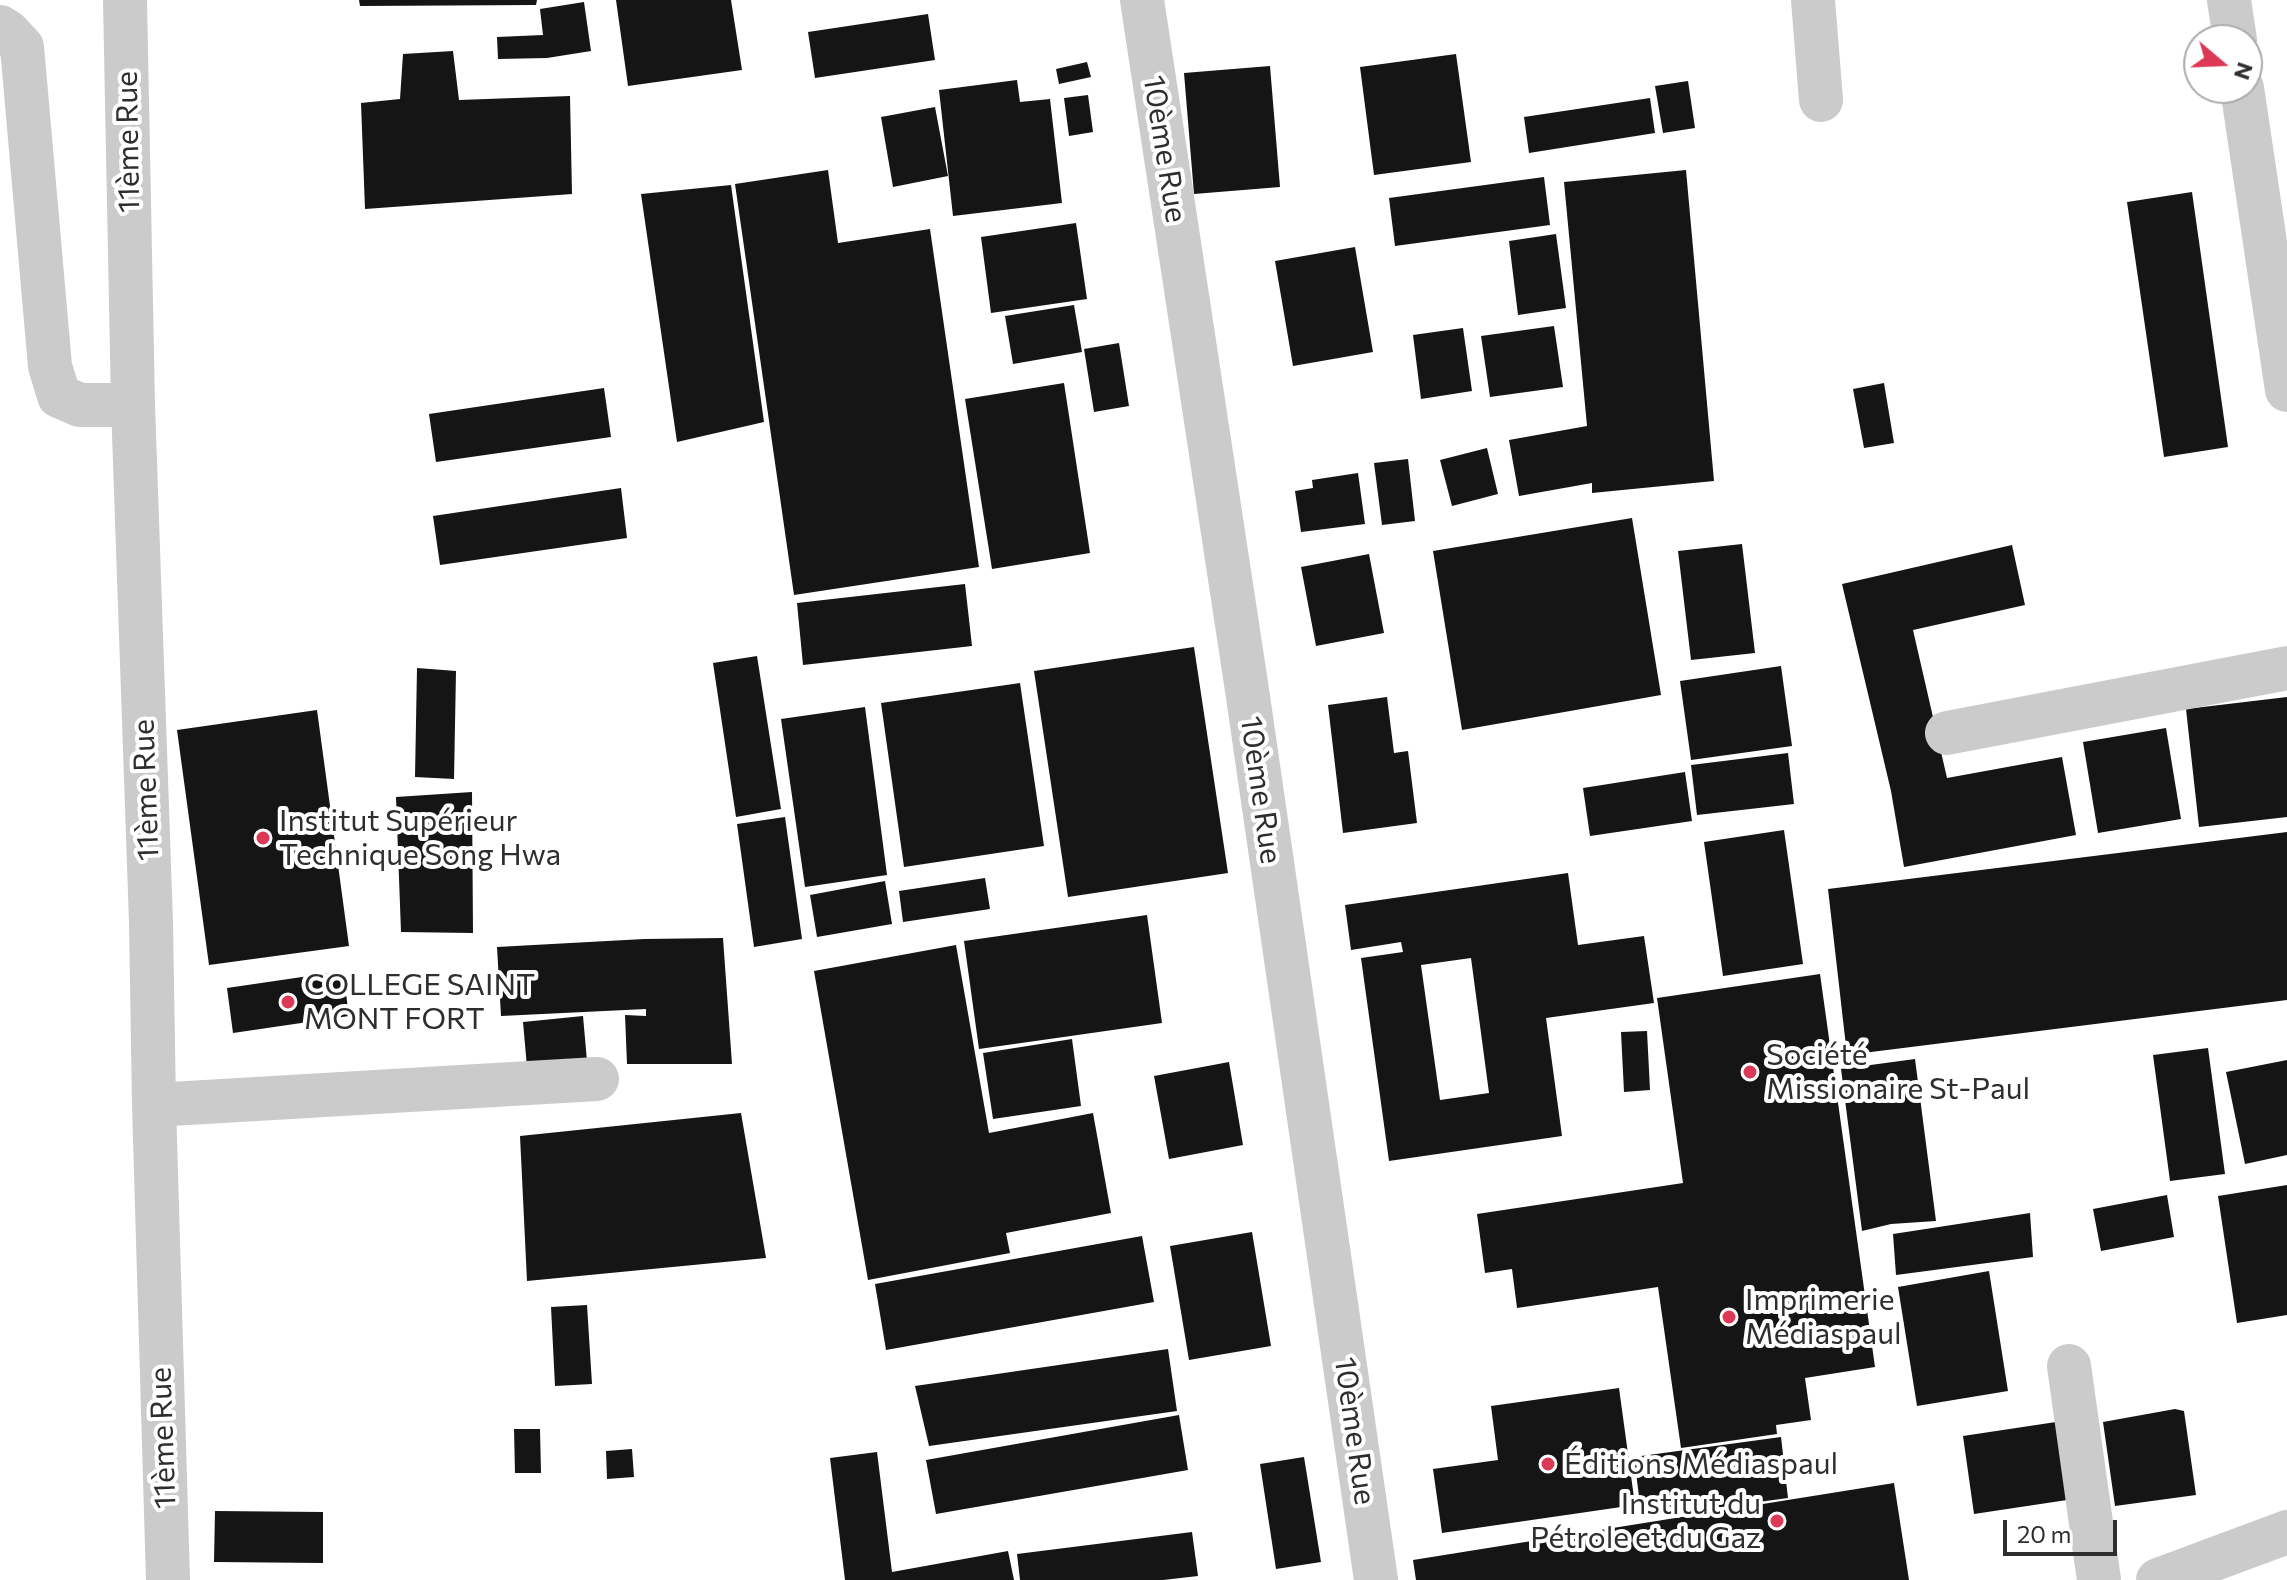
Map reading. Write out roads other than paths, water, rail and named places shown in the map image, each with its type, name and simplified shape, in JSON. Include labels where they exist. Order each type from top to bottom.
[{"type":"street","name":"11ème Rue","points":[[125,0],[133,405],[151,906],[168,1580]]},
{"type":"street","name":"10ème Rue","points":[[1142,0],[1247,690],[1376,1580]]},
{"type":"street","points":[[1813,0],[1821,100]]},
{"type":"street","points":[[2229,0],[2233,24]]},
{"type":"street","points":[[0,27],[22,47],[50,366],[59,396],[80,405],[133,405]]},
{"type":"street","points":[[2244,104],[2287,390]]},
{"type":"street","points":[[1947,733],[2287,668]]},
{"type":"street","points":[[154,1105],[597,1079]]},
{"type":"street","points":[[2069,1366],[2099,1580]]},
{"type":"street","points":[[2158,1580],[2287,1532]]},
{"type":"place","name":"Institut Supérieur Technique Song Hwa","points":[[263,838]]},
{"type":"place","name":"COLLEGE SAINT MONT FORT","points":[[288,1002]]},
{"type":"place","name":"Société Missionaire St-Paul","points":[[1750,1072]]},
{"type":"place","name":"Imprimerie Médiaspaul","points":[[1729,1317]]},
{"type":"place","name":"Éditions Médiaspaul","points":[[1548,1464]]},
{"type":"place","name":"Institut du Pétrole et du Gaz","points":[[1777,1521]]}]
